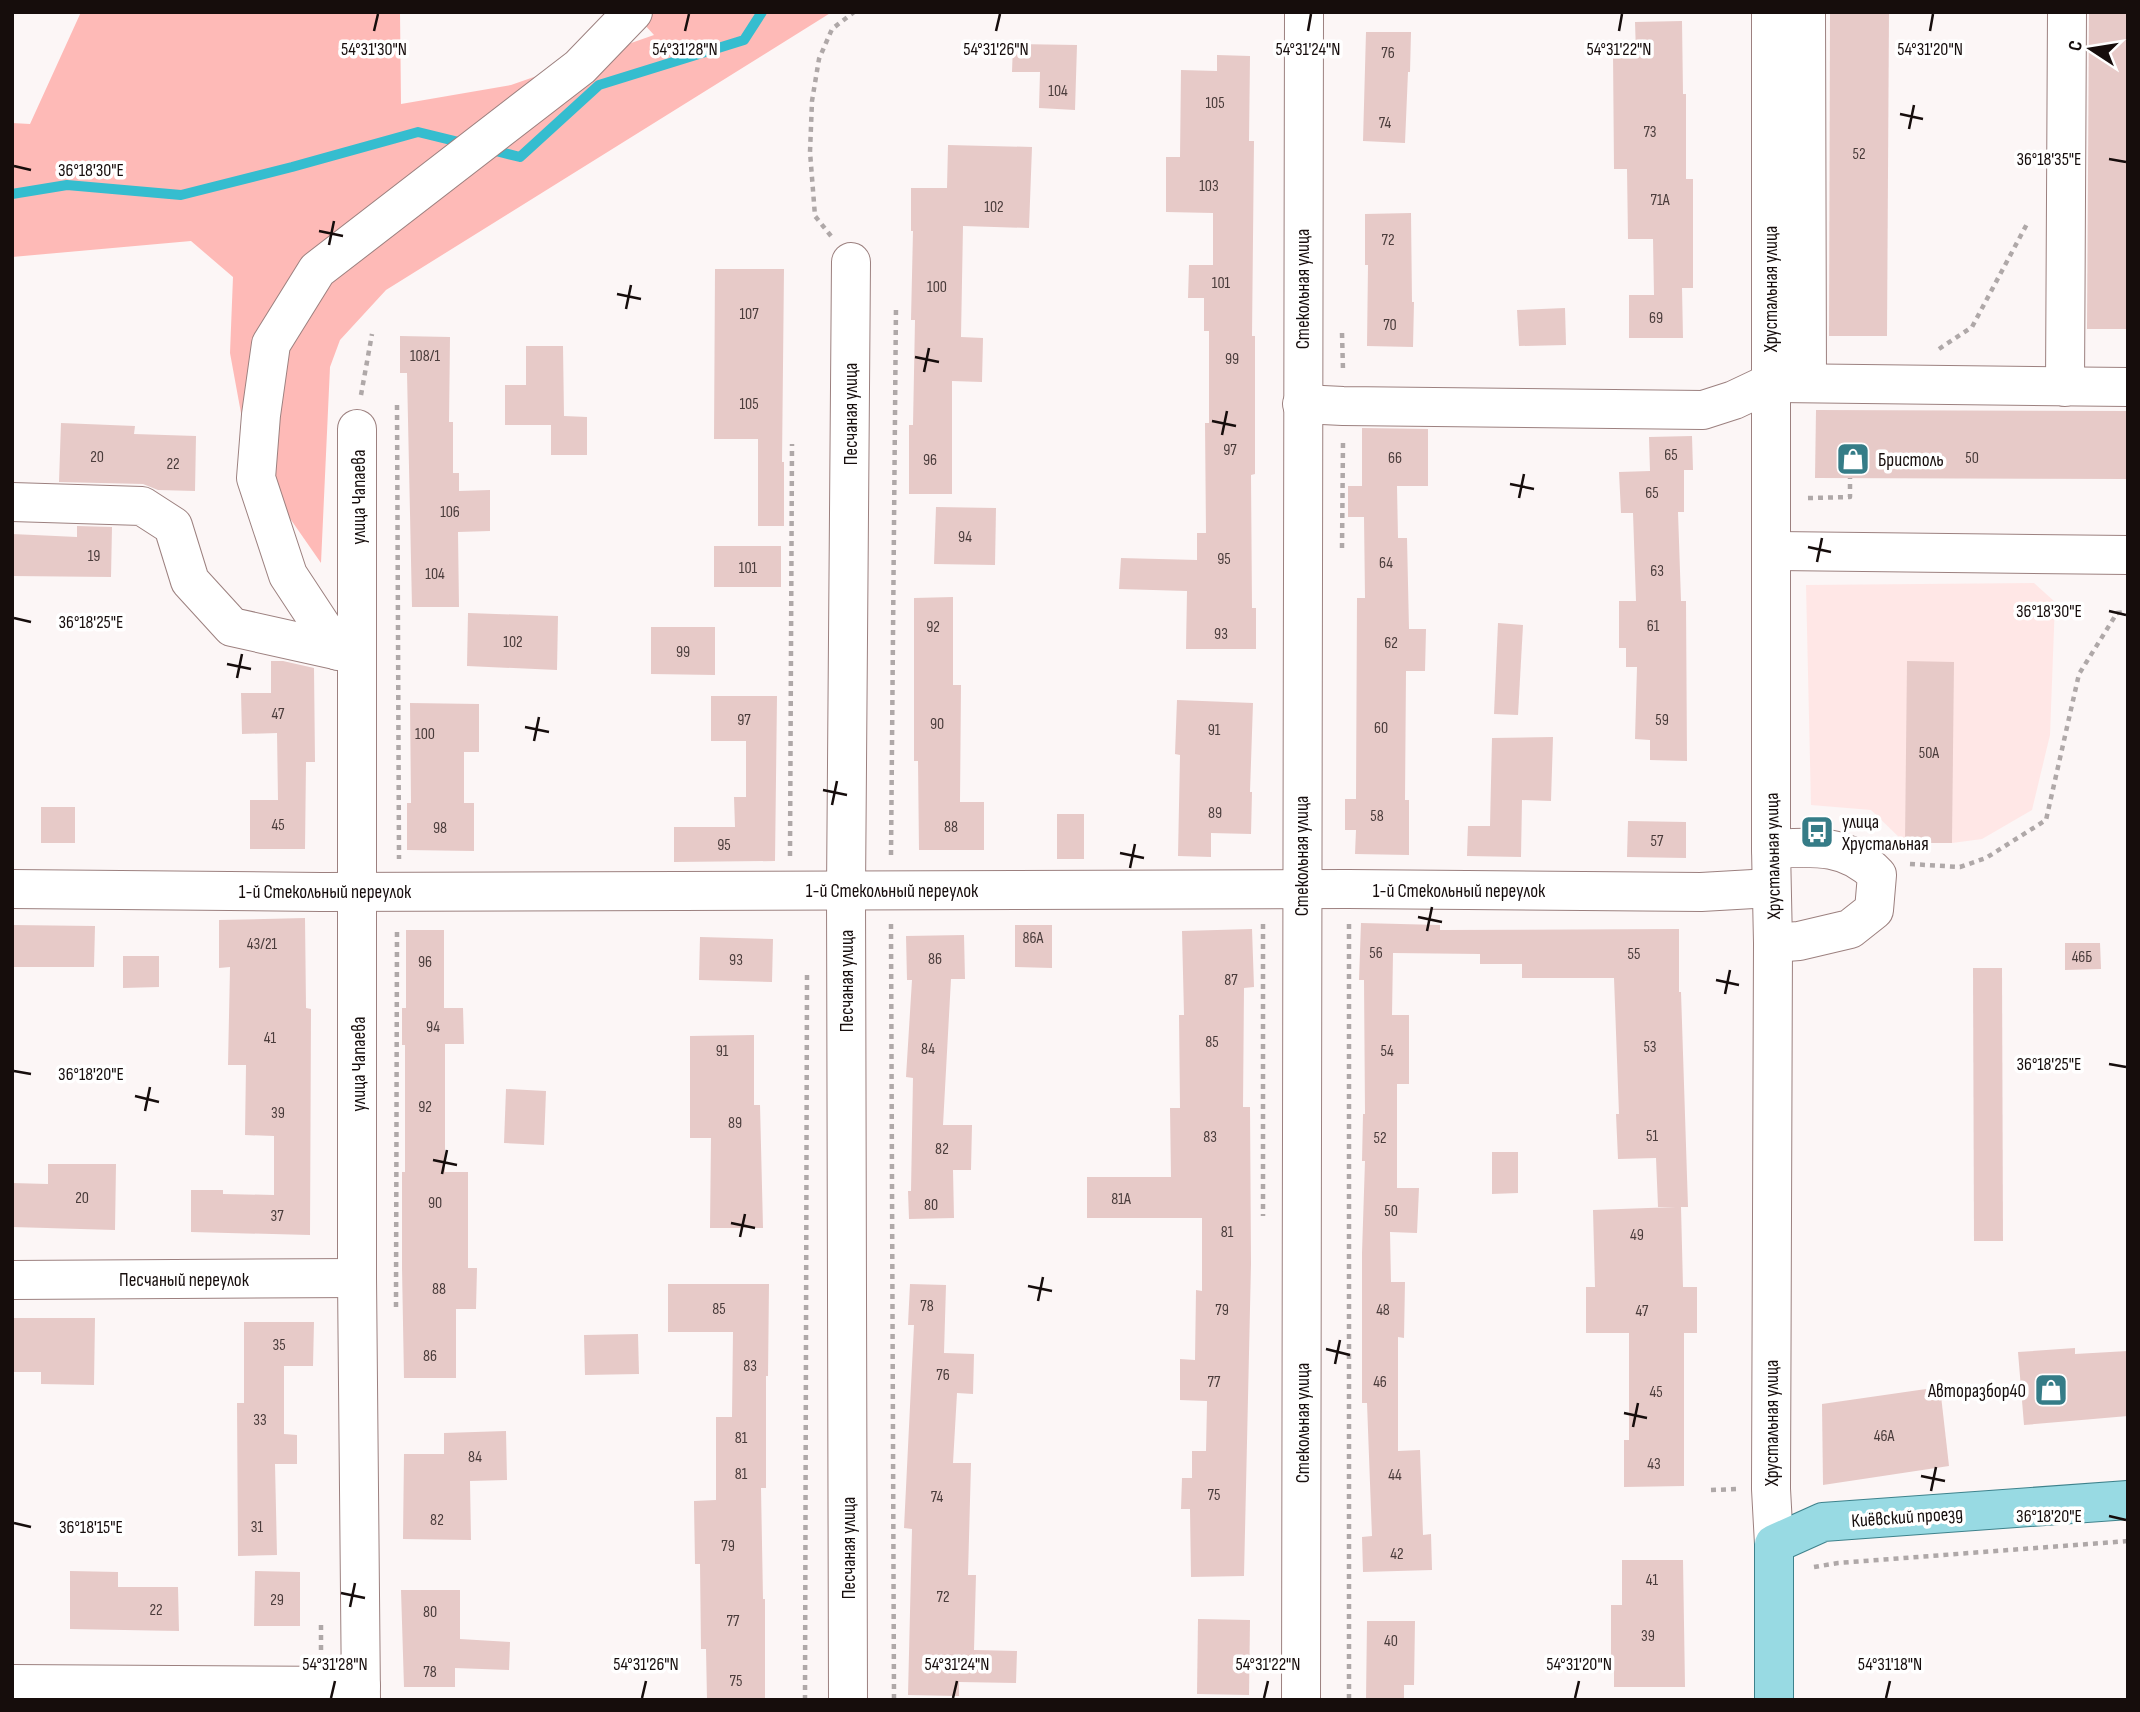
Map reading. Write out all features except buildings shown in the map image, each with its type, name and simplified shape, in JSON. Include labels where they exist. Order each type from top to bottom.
[{"type":"main road","name":"Киёвский проезд","points":[[1774,1544],[1823,1522],[2128,1500]]},
{"type":"main road","name":"Хрустальная улица","points":[[1774,1544],[1774,1700]]},
{"type":"street","points":[[348,653],[288,575],[256,478],[271,344],[317,270],[580,67],[633,12]]},
{"type":"street","name":"Стекольная улица","points":[[1301,1700],[1304,12]]},
{"type":"street","name":"Хрустальная улица","points":[[1771,12],[1788,383],[1772,551],[1771,1489],[1774,1544]]},
{"type":"street","points":[[1788,383],[1806,12]]},
{"type":"street","points":[[2065,387],[2067,12]]},
{"type":"street","name":"Песчаная улица","points":[[848,1700],[846,891],[851,262]]},
{"type":"street","points":[[1302,404],[1703,410],[1788,383],[2128,387]]},
{"type":"street","name":"улица Чапаева","points":[[357,429],[348,653],[359,892],[357,1279],[361,1693]]},
{"type":"street","points":[[12,502],[142,506],[173,526],[190,580],[232,627],[348,653]]},
{"type":"street","points":[[1772,551],[2128,555]]},
{"type":"street","points":[[1770,849],[1823,847],[1864,862],[1877,875],[1874,911],[1850,929],[1799,942],[1773,943]]},
{"type":"street","name":"1-й Стекольный переулок","points":[[12,890],[359,892],[1348,889],[1701,892],[1771,888]]},
{"type":"street","name":"Песчаный переулок","points":[[12,1280],[357,1279]]},
{"type":"street","points":[[12,1684],[361,1693]]},
{"type":"path","points":[[851,262],[815,216],[810,152],[812,101],[819,59],[832,29],[854,12]]},
{"type":"path","points":[[1886,384],[1972,327],[2034,213]]},
{"type":"path","points":[[894,1700],[891,890],[896,305]]},
{"type":"path","points":[[357,429],[372,334]]},
{"type":"path","points":[[396,1311],[399,865],[397,405]]},
{"type":"path","points":[[790,863],[792,444]]},
{"type":"path","points":[[1808,498],[1850,497],[1850,478]]},
{"type":"path","points":[[1864,862],[1960,867],[1986,858],[2046,820],[2079,674],[2117,613],[2128,612]]},
{"type":"path","points":[[1348,889],[1349,1700]]},
{"type":"path","points":[[804,1700],[807,970]]},
{"type":"path","points":[[1803,1569],[1838,1563],[2128,1541]]},
{"type":"shaded area","points":[[81,12],[400,12],[401,104],[511,85],[654,35],[633,12],[832,12],[386,290],[340,340],[330,367],[321,563],[280,504],[243,424],[230,353],[233,277],[191,241],[12,257],[12,123],[30,124]]},
{"type":"shaded area","points":[[2034,583],[2055,602],[2050,735],[2032,810],[1982,839],[1952,843],[1905,843],[1871,810],[1811,805],[1806,585]]},
{"type":"waterway","points":[[488,149],[520,157],[599,85],[744,40],[762,12]]},
{"type":"waterway","points":[[12,194],[67,185],[181,195],[418,132],[463,143]]},
{"type":"place","name":"Бристоль","points":[[1853,459]]},
{"type":"place","name":"улица Хрустальная","points":[[1817,832]]},
{"type":"place","name":"Авторазбор40","points":[[2051,1390]]}]
